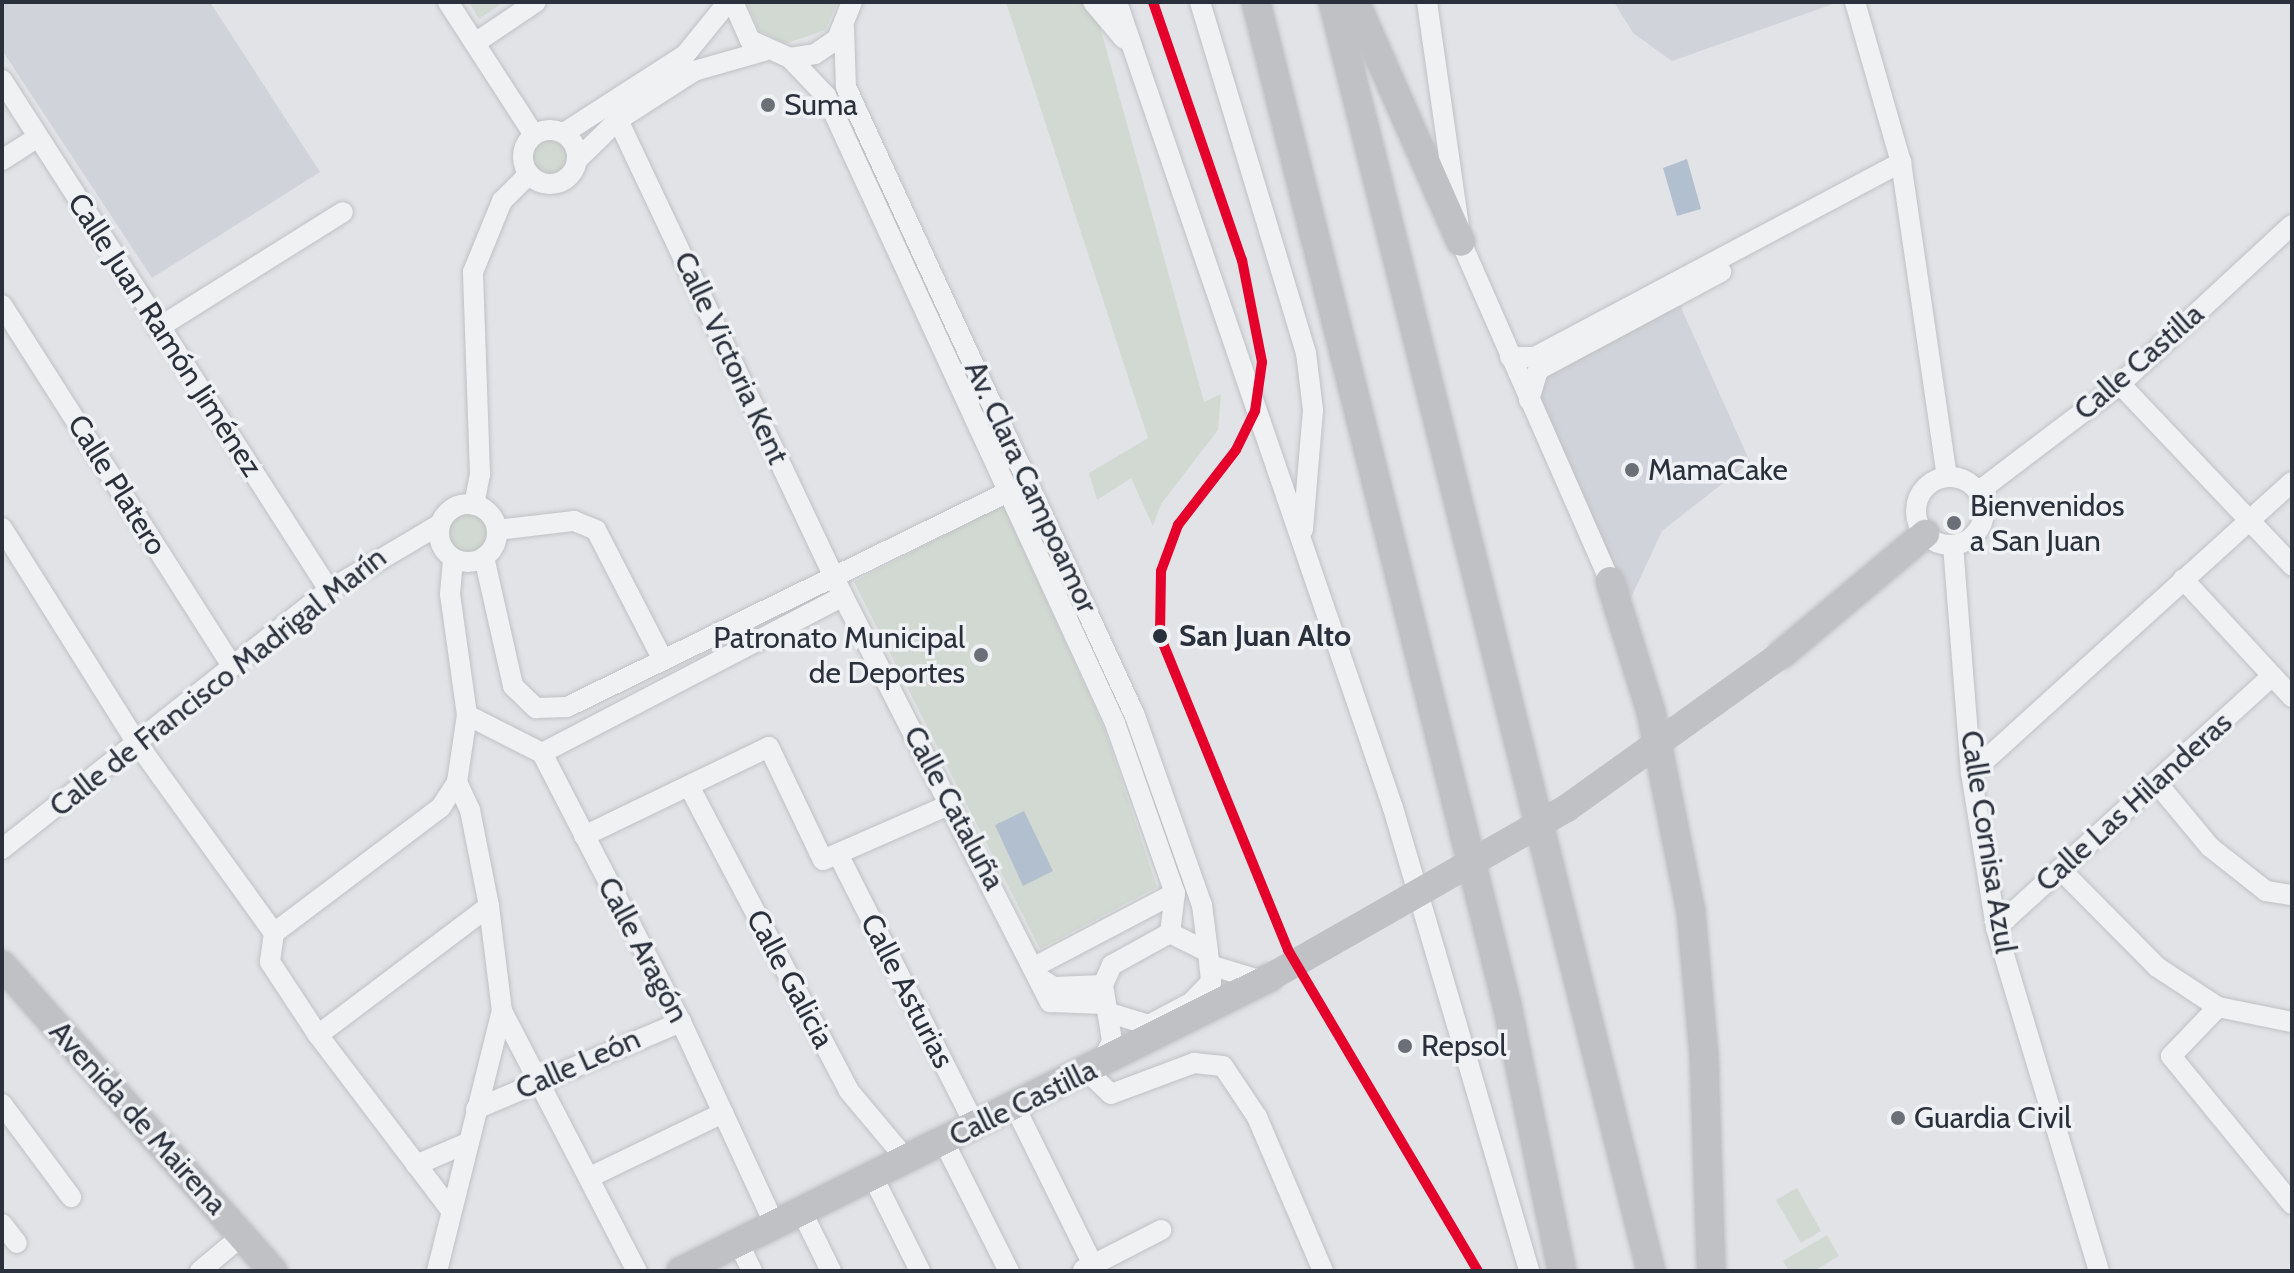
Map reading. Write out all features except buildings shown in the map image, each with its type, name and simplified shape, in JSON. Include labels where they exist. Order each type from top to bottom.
[{"type":"main road","points":[[1256,2],[1495,958],[1562,1271]]},
{"type":"main road","points":[[1333,2],[1651,1271]]},
{"type":"main road","points":[[1355,2],[1461,242]]},
{"type":"main road","name":"Calle Castilla","points":[[681,1271],[1094,1068],[1192,1007],[1266,980],[1567,808],[1782,654],[1925,534]]},
{"type":"main road","points":[[1610,581],[1658,738],[1691,912],[1711,1271]]},
{"type":"main road","name":"Avenida de Mairena","points":[[2,965],[273,1271]]},
{"type":"street","points":[[448,2],[534,135]]},
{"type":"street","points":[[475,43],[536,2]]},
{"type":"street","points":[[534,135],[564,133],[685,55],[731,2],[740,27],[764,51],[790,58],[815,54],[853,12]]},
{"type":"street","points":[[1093,2],[1135,54]]},
{"type":"street","points":[[1117,2],[1303,541],[1459,1019],[1529,1271]]},
{"type":"street","points":[[1200,2],[1306,353],[1313,410],[1303,541]]},
{"type":"street","points":[[1427,2],[1461,242],[1610,581]]},
{"type":"street","points":[[1855,2],[1901,162],[1947,476]]},
{"type":"street","name":"Av. Clara Campoamor","points":[[853,12],[846,87],[1135,716],[1202,905],[1210,959]]},
{"type":"street","points":[[529,174],[558,184],[578,159],[618,120],[694,71],[764,51]]},
{"type":"street","name":"Av. Clara Campoamor","points":[[790,58],[826,96],[1012,490],[1115,723],[1175,893],[1170,933]]},
{"type":"street","name":"Calle Juan Ramón Jiménez","points":[[2,80],[158,328],[329,590]]},
{"type":"street","name":"Calle Victoria Kent","points":[[618,120],[843,596]]},
{"type":"street","points":[[564,133],[578,159]]},
{"type":"street","points":[[529,174],[523,153],[534,135]]},
{"type":"street","points":[[2,160],[38,137]]},
{"type":"street","points":[[1510,357],[1535,357],[1901,162]]},
{"type":"street","points":[[474,505],[480,474],[473,272],[502,201],[529,174]]},
{"type":"street","points":[[158,328],[343,212]]},
{"type":"street","points":[[1529,400],[1538,370],[1659,310],[1788,222]]},
{"type":"street","name":"Calle Castilla","points":[[1979,491],[2120,384],[2292,225]]},
{"type":"street","name":"Calle Platero","points":[[2,305],[232,666]]},
{"type":"street","points":[[2120,384],[2292,565]]},
{"type":"street","points":[[1947,476],[1979,491],[1980,528],[1953,545],[1925,534],[1917,503],[1928,485],[1947,476]]},
{"type":"street","points":[[1971,773],[2292,482]]},
{"type":"street","points":[[497,530],[484,557],[513,686],[536,708],[567,707],[661,656],[1012,490]]},
{"type":"street","points":[[274,933],[441,807],[457,782],[467,715],[450,594],[453,559],[440,540],[440,524],[450,511],[474,505]]},
{"type":"street","points":[[474,505],[497,530]]},
{"type":"street","points":[[497,530],[574,521],[596,530],[661,656]]},
{"type":"street","name":"Calle de Francisco Madrigal Marín","points":[[2,849],[329,590],[440,524]]},
{"type":"street","points":[[2,528],[137,743],[274,933],[270,962],[318,1035],[450,1209]]},
{"type":"street","name":"Calle Cornisa Azul","points":[[1953,545],[1971,773],[1996,928],[2099,1271]]},
{"type":"street","points":[[453,559],[484,557]]},
{"type":"street","points":[[2183,579],[2292,697]]},
{"type":"street","points":[[467,715],[542,753],[843,596]]},
{"type":"street","name":"Calle Cataluña","points":[[843,596],[1038,972],[1050,1002],[1061,1007],[1106,1001]]},
{"type":"street","name":"Calle Las Hilanderas","points":[[1996,928],[2272,676]]},
{"type":"street","name":"Calle Asturias","points":[[689,786],[769,747],[976,1127]]},
{"type":"street","name":"Calle Aragón","points":[[542,753],[681,1022],[775,1225]]},
{"type":"street","points":[[437,1271],[450,1209],[502,1011],[489,906],[470,810],[457,782]]},
{"type":"street","points":[[2156,782],[2210,847],[2266,891],[2292,895]]},
{"type":"street","points":[[584,836],[689,786]]},
{"type":"street","name":"Calle Galicia","points":[[689,786],[849,1091],[907,1160]]},
{"type":"street","points":[[831,858],[951,804]]},
{"type":"street","points":[[2060,869],[2157,967],[2218,1007],[2292,1022]]},
{"type":"street","points":[[1038,972],[1175,893]]},
{"type":"street","points":[[318,1035],[489,906]]},
{"type":"street","points":[[1266,980],[1210,959],[1170,933],[1112,965],[1106,1001],[1112,1041],[1094,1068],[1111,1094],[1194,1063],[1223,1066],[1257,1117],[1323,1271]]},
{"type":"street","points":[[1106,1001],[1149,1025],[1192,1007],[1210,959]]},
{"type":"street","points":[[2218,1007],[2171,1056],[2292,1204]]},
{"type":"street","points":[[502,1011],[541,1080],[637,1271]]},
{"type":"street","name":"Calle León","points":[[476,1109],[681,1022]]},
{"type":"street","points":[[2,1104],[71,1197]]},
{"type":"street","points":[[1015,1107],[1090,1269],[1161,1230]]},
{"type":"street","points":[[590,1177],[723,1113]]},
{"type":"street","points":[[944,1142],[1009,1271]]},
{"type":"street","points":[[416,1165],[467,1143]]},
{"type":"street","points":[[873,1177],[920,1271]]},
{"type":"street","points":[[802,1212],[831,1271]]},
{"type":"street","points":[[2,1224],[17,1243]]},
{"type":"street","points":[[200,1271],[243,1235]]},
{"type":"street","points":[[738,1242],[752,1271]]},
{"type":"shaded area","points":[[2,2],[210,2],[320,172],[152,278],[2,50]]},
{"type":"shaded area","points":[[469,2],[504,2],[479,19]]},
{"type":"shaded area","points":[[1006,2],[1082,2],[1099,23],[1204,402],[1221,394],[1218,430],[1161,504],[1153,526],[1131,478],[1097,500],[1089,473],[1148,438]]},
{"type":"shaded area","points":[[1614,2],[1836,3],[1672,61],[1633,33]]},
{"type":"shaded area","points":[[747,3],[837,4],[825,30],[785,44],[759,30]]},
{"type":"shaded area","points":[[550,137],[564,143],[570,157],[564,171],[550,177],[536,171],[530,157],[536,143]]},
{"type":"shaded area","points":[[1671,285],[1750,462],[1662,531],[1622,617],[1515,368]]},
{"type":"shaded area","name":"Patronato Municipal de Deportes","points":[[1003,505],[1104,728],[1157,887],[1040,949],[854,582]]},
{"type":"shaded area","points":[[468,513],[482,519],[488,533],[482,547],[468,553],[454,547],[448,533],[454,519]]},
{"type":"shaded area","points":[[1797,1188],[1821,1231],[1801,1243],[1776,1200]]},
{"type":"shaded area","points":[[1827,1235],[1839,1256],[1814,1271],[1789,1271],[1783,1261]]},
{"type":"water","points":[[1687,159],[1701,209],[1677,216],[1663,168]]},
{"type":"water","points":[[1024,811],[1053,871],[1023,886],[995,825]]},
{"type":"transit line","points":[[1153,2],[1242,260],[1262,362],[1255,411],[1236,450],[1178,525],[1161,571],[1160,636],[1288,950],[1478,1271]]},
{"type":"place","name":"Suma","points":[[768,105]]},
{"type":"place","name":"MamaCake","points":[[1632,470]]},
{"type":"place","name":"Bienvenidos a San Juan","points":[[1954,523]]},
{"type":"place","name":"San Juan Alto","points":[[1160,636]]},
{"type":"place","name":"Patronato Municipal de Deportes","points":[[981,655]]},
{"type":"place","name":"Repsol","points":[[1405,1046]]},
{"type":"place","name":"Guardia Civil","points":[[1898,1118]]}]
